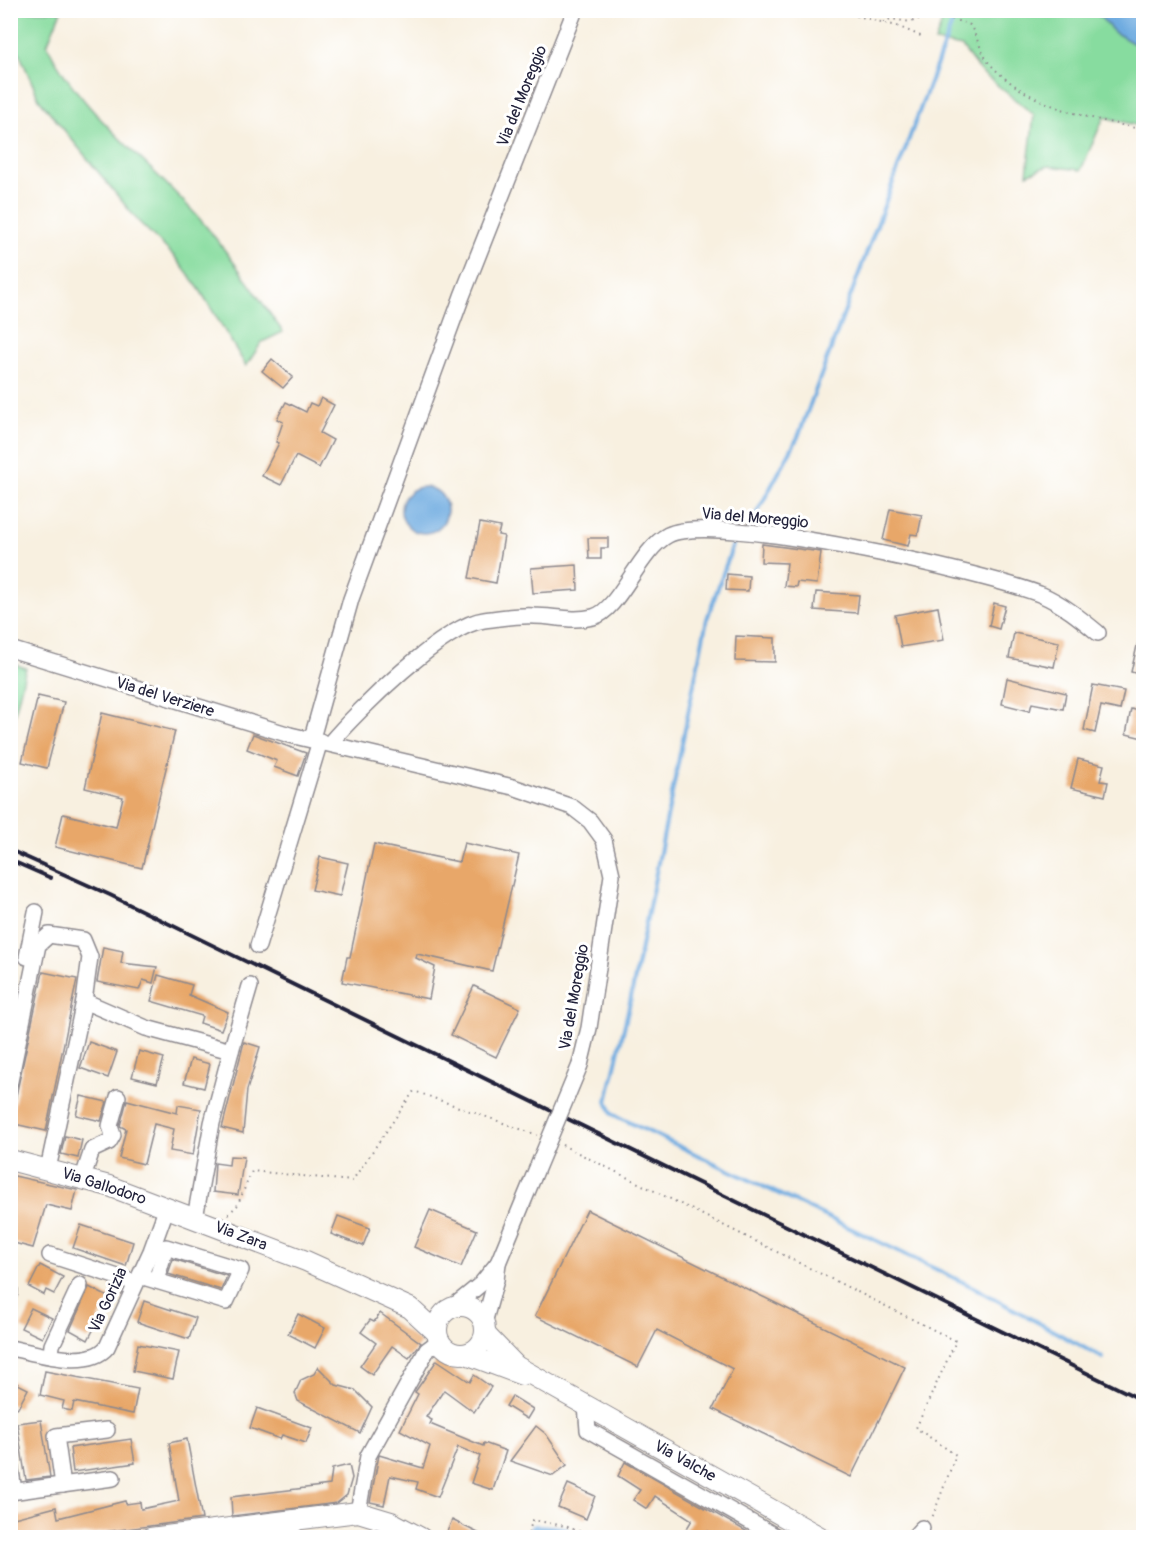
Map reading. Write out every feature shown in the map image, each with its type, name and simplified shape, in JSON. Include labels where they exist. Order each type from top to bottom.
[{"type":"main road","name":"Via Gallodoro","points":[[10,1160],[83,1177],[195,1218]]},
{"type":"main road","name":"Via Zara","points":[[195,1218],[306,1261],[410,1308],[438,1337]]},
{"type":"main road","name":"Via Zara","points":[[410,1308],[450,1309]]},
{"type":"main road","points":[[472,1308],[485,1328],[479,1346],[466,1354],[451,1353],[438,1337],[438,1321],[450,1309],[472,1308]]},
{"type":"main road","name":"Via Valche","points":[[485,1328],[516,1366],[822,1538]]},
{"type":"main road","name":"Via Valche","points":[[466,1354],[547,1384]]},
{"type":"main road","points":[[150,1538],[358,1512],[391,1522],[421,1538]]},
{"type":"street","name":"Via del Moreggio","points":[[258,946],[321,741],[351,598],[462,296],[575,10]]},
{"type":"street","name":"Via del Moreggio","points":[[321,741],[344,726],[422,656],[455,631],[481,620],[533,615],[575,619],[595,617],[611,604],[655,544],[670,533],[698,529],[783,535],[1000,580],[1044,596],[1075,614],[1098,633]]},
{"type":"street","name":"Via del Verziere","points":[[10,649],[290,735],[321,741]]},
{"type":"street","name":"Via del Moreggio","points":[[321,741],[539,794],[572,807],[590,821],[604,840],[612,874],[580,1065],[498,1263],[485,1328]]},
{"type":"street","points":[[10,1037],[36,912]]},
{"type":"street","points":[[10,1081],[38,945],[49,935],[83,940],[89,949],[90,957],[84,1001],[48,1169]]},
{"type":"street","name":"Via Zara","points":[[195,1218],[212,1123],[250,986]]},
{"type":"street","points":[[84,1001],[146,1028],[231,1051]]},
{"type":"street","points":[[83,1177],[92,1150],[108,1142],[113,1135],[110,1126],[118,1097]]},
{"type":"street","name":"Via Gorizia","points":[[10,1348],[81,1360],[101,1354],[107,1347],[138,1279],[167,1207]]},
{"type":"street","points":[[50,1255],[138,1279],[156,1281],[226,1302],[241,1270],[166,1247],[156,1281]]},
{"type":"street","name":"Via del Moreggio","points":[[450,1309],[481,1284],[498,1263]]},
{"type":"street","points":[[10,1282],[10,1293]]},
{"type":"street","points":[[51,1355],[52,1346],[80,1285]]},
{"type":"street","points":[[358,1512],[368,1456],[427,1350],[438,1337]]},
{"type":"street","points":[[586,1406],[588,1430],[779,1538]]},
{"type":"street","points":[[63,1485],[56,1436],[107,1430]]},
{"type":"street","points":[[10,1463],[12,1491],[113,1478]]},
{"type":"street","points":[[279,1538],[299,1521]]},
{"type":"street","points":[[913,1538],[922,1528],[921,1538]]},
{"type":"path","points":[[833,10],[883,22],[923,37]]},
{"type":"path","points":[[883,22],[891,19],[911,22],[934,13],[970,25],[987,61],[1020,91],[1054,108],[1143,130]]},
{"type":"path","points":[[224,1217],[237,1206],[252,1171],[352,1181],[414,1091],[540,1137]]},
{"type":"path","points":[[561,1144],[956,1341],[915,1428],[956,1455],[930,1522]]},
{"type":"path","points":[[526,1538],[533,1520],[565,1526],[597,1538]]},
{"type":"green space","points":[[10,11],[61,11],[47,45],[61,70],[99,117],[185,202],[204,224],[283,332],[262,342],[246,366],[200,290],[175,257],[138,221],[39,99],[11,34]]},
{"type":"green space","points":[[946,11],[1095,11],[1114,32],[1143,49],[1143,127],[1104,117],[1081,170],[1048,166],[1027,174],[1034,115],[980,71],[962,47],[935,42]]},
{"type":"green space","points":[[10,663],[26,668],[11,729]]},
{"type":"water","points":[[1095,11],[1143,11],[1143,49],[1114,32]]},
{"type":"water","points":[[424,487],[440,494],[447,510],[440,526],[424,533],[408,526],[401,510],[408,494]]},
{"type":"building","points":[[272,359],[293,377],[283,388],[262,371]]},
{"type":"building","points":[[321,398],[334,405],[320,433],[333,440],[319,468],[296,456],[281,485],[262,476],[279,443],[276,442],[283,422],[277,419],[286,402],[306,412],[310,403],[317,406]]},
{"type":"building","points":[[890,509],[922,515],[918,535],[911,534],[908,546],[883,540]]},
{"type":"building","points":[[480,523],[500,527],[498,535],[504,536],[496,583],[469,578]]},
{"type":"building","points":[[588,538],[608,538],[608,548],[601,548],[601,559],[589,559]]},
{"type":"building","points":[[762,544],[821,552],[817,584],[797,582],[796,587],[784,586],[787,563],[761,562]]},
{"type":"building","points":[[577,565],[578,590],[533,593],[531,568]]},
{"type":"building","points":[[727,574],[749,576],[748,591],[726,590]]},
{"type":"building","points":[[816,592],[859,595],[857,613],[814,610]]},
{"type":"building","points":[[994,603],[1005,606],[999,629],[989,626]]},
{"type":"building","points":[[938,607],[944,640],[901,647],[895,615]]},
{"type":"building","points":[[1014,633],[1059,642],[1054,667],[1009,658]]},
{"type":"building","points":[[736,636],[775,638],[775,662],[735,661]]},
{"type":"building","points":[[1139,637],[1143,638],[1143,675],[1131,672]]},
{"type":"building","points":[[1007,678],[1066,693],[1063,709],[1032,703],[1030,711],[1002,704]]},
{"type":"building","points":[[1093,685],[1124,691],[1120,710],[1101,706],[1095,733],[1084,730]]},
{"type":"building","points":[[38,696],[64,702],[47,768],[22,762]]},
{"type":"building","points":[[1131,709],[1143,712],[1143,738],[1126,734]]},
{"type":"building","points":[[102,713],[175,731],[142,868],[55,847],[63,814],[116,827],[123,797],[85,788]]},
{"type":"building","points":[[253,734],[306,753],[298,776],[274,767],[277,761],[247,749]]},
{"type":"building","points":[[1078,759],[1104,765],[1100,781],[1108,782],[1105,796],[1071,788]]},
{"type":"building","points":[[464,843],[519,855],[492,971],[417,954],[416,958],[435,967],[429,999],[342,982],[347,957],[350,957],[374,844],[459,862]]},
{"type":"building","points":[[320,857],[348,863],[340,896],[312,890]]},
{"type":"building","points":[[103,947],[123,951],[121,963],[157,967],[153,983],[143,980],[139,990],[97,982]]},
{"type":"building","points":[[43,972],[77,979],[46,1131],[10,1123]]},
{"type":"building","points":[[158,975],[192,985],[189,995],[228,1012],[221,1030],[200,1023],[202,1016],[151,1001]]},
{"type":"building","points":[[474,986],[520,1008],[496,1057],[451,1035]]},
{"type":"building","points":[[89,1042],[117,1052],[108,1078],[80,1068]]},
{"type":"building","points":[[244,1042],[260,1047],[247,1090],[243,1133],[222,1128]]},
{"type":"building","points":[[139,1051],[164,1058],[157,1083],[132,1077]]},
{"type":"building","points":[[191,1059],[210,1064],[204,1088],[184,1083]]},
{"type":"building","points":[[81,1096],[107,1102],[101,1121],[76,1115]]},
{"type":"building","points":[[127,1100],[177,1113],[178,1105],[201,1109],[193,1155],[170,1151],[174,1129],[154,1124],[144,1164],[119,1158],[126,1129],[120,1126]]},
{"type":"building","points":[[65,1136],[82,1140],[78,1158],[61,1154]]},
{"type":"building","points":[[230,1156],[244,1157],[238,1195],[213,1192],[215,1163],[229,1165]]},
{"type":"building","points":[[10,1175],[77,1190],[72,1211],[46,1205],[33,1248],[10,1242]]},
{"type":"building","points":[[430,1210],[477,1230],[461,1267],[414,1247]]},
{"type":"building","points":[[587,1210],[905,1367],[851,1477],[713,1409],[733,1369],[657,1330],[638,1367],[535,1316]]},
{"type":"building","points":[[338,1216],[370,1228],[363,1246],[331,1234]]},
{"type":"building","points":[[81,1225],[133,1242],[126,1266],[73,1248]]},
{"type":"building","points":[[173,1259],[227,1276],[221,1290],[168,1274]]},
{"type":"building","points":[[40,1265],[63,1277],[54,1294],[46,1290],[44,1295],[29,1287]]},
{"type":"building","points":[[89,1287],[110,1298],[88,1340],[70,1330]]},
{"type":"building","points":[[144,1301],[196,1318],[189,1339],[137,1322]]},
{"type":"building","points":[[31,1308],[52,1318],[42,1338],[21,1328]]},
{"type":"building","points":[[380,1313],[421,1343],[409,1358],[392,1346],[372,1375],[360,1366],[376,1343],[361,1332],[370,1320],[374,1322]]},
{"type":"building","points":[[298,1314],[325,1328],[315,1348],[288,1334]]},
{"type":"building","points":[[138,1344],[179,1352],[173,1379],[133,1371]]},
{"type":"building","points":[[437,1360],[470,1382],[474,1375],[491,1387],[474,1412],[444,1390],[426,1417],[432,1420],[430,1424],[483,1446],[484,1443],[506,1451],[493,1490],[471,1483],[480,1456],[458,1447],[438,1497],[416,1489],[418,1482],[390,1476],[384,1505],[370,1502],[379,1455],[423,1468],[430,1446],[400,1430],[418,1394],[415,1392]]},
{"type":"building","points":[[318,1367],[336,1385],[355,1390],[372,1407],[360,1433],[298,1401],[295,1393],[301,1380],[314,1374]]},
{"type":"building","points":[[45,1371],[138,1389],[133,1414],[74,1402],[72,1411],[62,1409],[64,1401],[40,1395]]},
{"type":"building","points":[[10,1380],[28,1389],[18,1408],[10,1404]]},
{"type":"building","points":[[512,1396],[533,1409],[527,1419],[506,1406]]},
{"type":"building","points":[[257,1408],[312,1428],[306,1443],[282,1435],[280,1439],[250,1428]]},
{"type":"building","points":[[41,1420],[50,1477],[26,1480],[17,1423]]},
{"type":"building","points":[[536,1426],[546,1434],[567,1465],[553,1476],[510,1461]]},
{"type":"building","points":[[131,1439],[135,1463],[73,1472],[70,1448]]},
{"type":"building","points":[[187,1439],[202,1519],[59,1538],[10,1538],[10,1519],[56,1507],[58,1518],[125,1501],[126,1504],[140,1502],[141,1509],[179,1501],[169,1443]]},
{"type":"building","points":[[625,1462],[758,1538],[718,1538],[708,1531],[704,1538],[681,1538],[692,1520],[655,1496],[647,1509],[633,1500],[640,1490],[618,1476]]},
{"type":"building","points":[[349,1465],[352,1478],[347,1495],[337,1503],[232,1516],[231,1497],[330,1485],[332,1469]]},
{"type":"building","points":[[568,1484],[595,1496],[586,1519],[558,1507]]},
{"type":"building","points":[[452,1520],[488,1538],[453,1538],[446,1534]]},
{"type":"waterway","points":[[753,520],[798,437],[957,10]]},
{"type":"waterway","points":[[734,542],[707,619],[630,1002],[607,1101],[612,1114],[973,1287],[1103,1358]]},
{"type":"waterway","points":[[536,1531],[563,1533]]},
{"type":"railway","points":[[10,850],[110,895],[1144,1401]]},
{"type":"railway","points":[[10,860],[51,878]]}]
